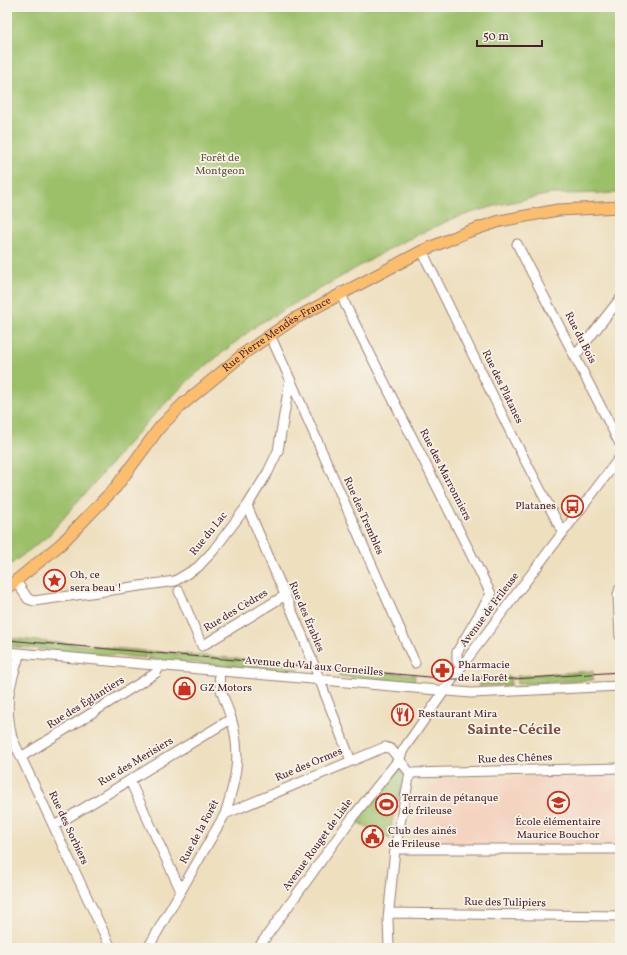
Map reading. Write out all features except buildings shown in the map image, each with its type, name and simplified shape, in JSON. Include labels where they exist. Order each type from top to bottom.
[{"type":"main road","name":"Rue Pierre Mendès-France","points":[[11,584],[61,544],[116,487],[160,427],[183,404],[246,352],[294,319],[341,292],[422,251],[467,232],[500,221],[558,210],[620,207]]},
{"type":"street","name":"Rue du Bois","points":[[517,244],[620,444]]},
{"type":"street","name":"Rue des Platanes","points":[[422,251],[515,441],[563,533]]},
{"type":"street","name":"Rue des Marronniers","points":[[341,292],[345,304],[491,594],[457,652],[457,661],[461,667]]},
{"type":"street","points":[[575,356],[620,299]]},
{"type":"street","points":[[270,335],[290,379]]},
{"type":"street","name":"Rue du Lac","points":[[11,584],[28,599],[34,601],[175,581],[198,568],[217,546],[247,506],[268,472],[278,451],[290,379]]},
{"type":"street","name":"Rue des Trembles","points":[[290,379],[415,663]]},
{"type":"street","name":"Avenue de Frileuse","points":[[400,758],[403,750],[461,667],[620,457]]},
{"type":"street","name":"Rue des Érables","points":[[247,506],[302,637],[351,761]]},
{"type":"street","points":[[620,588],[618,595],[620,636]]},
{"type":"street","name":"Rue des Cèdres","points":[[180,591],[202,646],[284,596]]},
{"type":"street","name":"Avenue du Val aux Corneilles","points":[[7,652],[487,693],[620,686]]},
{"type":"street","name":"Rue des Sorbiers","points":[[20,653],[7,696],[7,716],[12,738],[111,948]]},
{"type":"street","name":"Rue des Églantiers","points":[[21,757],[156,673],[160,665]]},
{"type":"street","name":"Rue de la Forêt","points":[[148,948],[225,814],[233,790],[238,765],[237,744],[231,719],[220,686],[220,671]]},
{"type":"street","name":"Rue des Merisiers","points":[[54,826],[231,719]]},
{"type":"street","name":"Rue des Ormes","points":[[225,814],[385,747],[391,749],[400,758]]},
{"type":"street","points":[[389,948],[389,913],[395,849],[410,773],[400,758]]},
{"type":"street","name":"Avenue Rouget de Lisle","points":[[258,948],[352,818],[400,758]]},
{"type":"street","name":"Rue des Chênes","points":[[410,773],[620,768]]},
{"type":"street","points":[[130,781],[181,891]]},
{"type":"street","points":[[395,849],[620,849]]},
{"type":"street","name":"Rue des Tulipiers","points":[[389,913],[620,916]]},
{"type":"shaded area","name":"École élémentaire Maurice Bouchor","points":[[616,774],[617,844],[415,844],[411,840],[422,793],[428,795],[430,787],[438,786],[438,779]]},
{"type":"green space","name":"Forêt de Montgeon","points":[[7,7],[620,7],[620,193],[551,194],[498,205],[454,218],[398,244],[257,325],[192,377],[148,421],[48,536],[7,567]]},
{"type":"green space","points":[[7,638],[146,651],[145,658],[7,646]]},
{"type":"green space","points":[[148,651],[299,664],[298,672],[148,659]]},
{"type":"green space","points":[[339,668],[415,675],[414,682],[338,676]]},
{"type":"green space","points":[[593,671],[593,680],[517,684],[517,676]]},
{"type":"green space","points":[[510,677],[511,685],[479,686],[479,678]]},
{"type":"green space","points":[[400,770],[405,774],[392,822],[390,839],[357,822],[370,802],[380,797],[397,771]]},
{"type":"tram line","points":[[7,640],[452,679],[514,679],[620,672]]},
{"type":"place","name":"Platanes","points":[[572,506]]},
{"type":"place","name":"Oh, ce sera beau !","points":[[54,581]]},
{"type":"place","name":"Pharmacie de la Forêt","points":[[442,671]]},
{"type":"place","name":"GZ Motors","points":[[185,688]]},
{"type":"place","name":"Restaurant Mira","points":[[402,714]]},
{"type":"place","name":"École élémentaire Maurice Bouchor","points":[[558,802]]},
{"type":"place","name":"Terrain de pétanque de frileuse","points":[[386,804]]},
{"type":"place","name":"Club des ainés de Frileuse","points":[[373,837]]},
{"type":"district","name":"Sainte-Cécile","points":[[514,730]]}]
